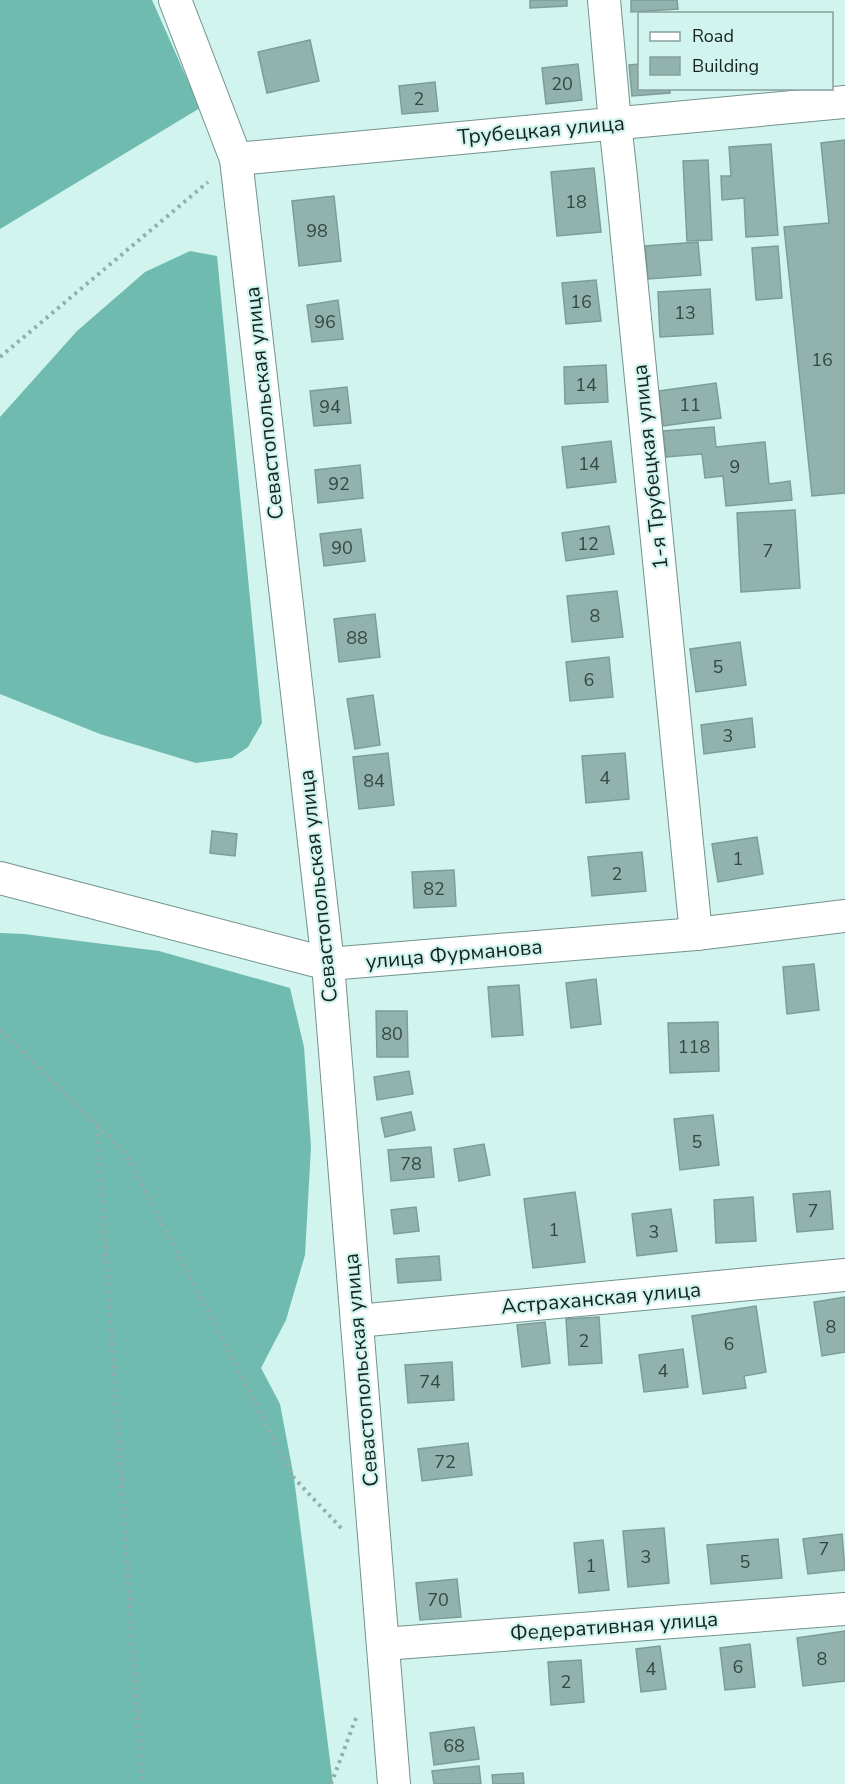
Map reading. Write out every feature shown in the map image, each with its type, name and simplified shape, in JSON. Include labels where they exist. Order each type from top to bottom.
[{"type":"street","name":"Севастопольская улица","points":[[175,0],[236,159],[328,964],[394,1784]]},
{"type":"street","name":"1-я Трубецкая улица","points":[[604,0],[696,934]]},
{"type":"street","name":"Трубецкая улица","points":[[236,159],[845,102]]},
{"type":"street","name":"улица Фурманова","points":[[0,878],[328,964],[696,934],[845,916]]},
{"type":"street","name":"Астраханская улица","points":[[357,1321],[845,1275]]},
{"type":"street","name":"Федеративная улица","points":[[383,1644],[845,1609]]},
{"type":"path","points":[[0,357],[236,159]]},
{"type":"path","points":[[0,1030],[126,1154],[294,1478],[377,1568]]},
{"type":"path","points":[[97,1125],[142,1784]]},
{"type":"green space","points":[[0,0],[152,0],[200,108],[0,229]]},
{"type":"green space","points":[[190,251],[217,256],[262,723],[248,747],[232,758],[196,763],[100,734],[0,694],[0,417],[77,331],[145,272]]},
{"type":"green space","points":[[0,933],[159,951],[290,988],[304,1047],[311,1147],[305,1255],[286,1320],[261,1368],[280,1404],[294,1478],[333,1784],[0,1784]]},
{"type":"building","points":[[530,0],[567,0],[567,6],[530,8]]},
{"type":"building","points":[[631,0],[677,0],[678,9],[631,12]]},
{"type":"building","points":[[310,40],[319,81],[267,93],[258,52]]},
{"type":"building","points":[[578,64],[582,100],[546,104],[542,68]]},
{"type":"building","points":[[638,64],[638,90],[670,90],[670,93],[632,96],[629,65]]},
{"type":"building","points":[[435,82],[438,111],[402,114],[399,86]]},
{"type":"building","points":[[845,140],[845,493],[812,496],[784,227],[829,223],[821,143]]},
{"type":"building","points":[[771,144],[778,235],[746,237],[744,198],[722,200],[721,176],[731,176],[729,147]]},
{"type":"building","points":[[708,160],[712,240],[687,241],[683,161]]},
{"type":"building","points":[[594,168],[601,232],[557,236],[551,172]]},
{"type":"building","points":[[334,196],[341,261],[299,266],[292,201]]},
{"type":"building","points":[[698,242],[701,275],[648,279],[645,246]]},
{"type":"building","points":[[778,246],[782,298],[756,300],[752,248]]},
{"type":"building","points":[[596,280],[601,321],[566,324],[562,283]]},
{"type":"building","points":[[710,289],[713,334],[660,337],[658,292]]},
{"type":"building","points":[[338,300],[343,339],[312,342],[307,305]]},
{"type":"building","points":[[606,365],[608,402],[565,404],[564,367]]},
{"type":"building","points":[[716,383],[721,418],[663,426],[659,391]]},
{"type":"building","points":[[347,387],[351,423],[314,426],[310,391]]},
{"type":"building","points":[[714,427],[716,447],[765,442],[769,484],[790,481],[792,500],[726,506],[723,476],[705,478],[702,454],[666,457],[663,431]]},
{"type":"building","points":[[611,441],[616,482],[567,488],[562,447]]},
{"type":"building","points":[[360,465],[363,498],[318,503],[315,470]]},
{"type":"building","points":[[795,510],[800,588],[741,592],[737,513]]},
{"type":"building","points":[[609,526],[614,554],[566,561],[562,533]]},
{"type":"building","points":[[361,529],[365,561],[324,566],[320,534]]},
{"type":"building","points":[[617,591],[623,637],[572,642],[567,596]]},
{"type":"building","points":[[375,614],[380,657],[339,662],[334,619]]},
{"type":"building","points":[[740,642],[746,685],[696,692],[690,649]]},
{"type":"building","points":[[609,657],[613,697],[570,701],[566,662]]},
{"type":"building","points":[[373,695],[380,745],[355,749],[347,699]]},
{"type":"building","points":[[752,718],[755,747],[704,754],[701,725]]},
{"type":"building","points":[[388,753],[394,805],[359,809],[353,757]]},
{"type":"building","points":[[625,753],[629,799],[586,803],[582,756]]},
{"type":"building","points":[[212,831],[237,834],[235,856],[210,853]]},
{"type":"building","points":[[757,837],[763,874],[718,882],[712,844]]},
{"type":"building","points":[[642,852],[646,891],[592,896],[588,857]]},
{"type":"building","points":[[454,870],[456,906],[414,908],[412,872]]},
{"type":"building","points":[[814,964],[819,1010],[787,1014],[783,967]]},
{"type":"building","points":[[596,979],[601,1024],[571,1028],[566,983]]},
{"type":"building","points":[[519,985],[523,1035],[492,1037],[488,987]]},
{"type":"building","points":[[376,1011],[407,1011],[408,1057],[377,1057]]},
{"type":"building","points":[[718,1022],[719,1071],[670,1073],[668,1023]]},
{"type":"building","points":[[409,1071],[413,1094],[377,1100],[374,1077]]},
{"type":"building","points":[[411,1112],[415,1130],[385,1137],[381,1118]]},
{"type":"building","points":[[713,1115],[719,1165],[680,1170],[674,1119]]},
{"type":"building","points":[[484,1144],[490,1175],[459,1181],[454,1149]]},
{"type":"building","points":[[431,1147],[434,1177],[391,1181],[388,1150]]},
{"type":"building","points":[[830,1191],[833,1229],[797,1232],[793,1194]]},
{"type":"building","points":[[575,1192],[585,1262],[533,1268],[524,1199]]},
{"type":"building","points":[[753,1197],[756,1241],[716,1243],[714,1200]]},
{"type":"building","points":[[416,1207],[419,1231],[394,1234],[391,1210]]},
{"type":"building","points":[[671,1209],[677,1251],[637,1256],[632,1214]]},
{"type":"building","points":[[439,1256],[441,1280],[398,1283],[396,1259]]},
{"type":"building","points":[[845,1297],[845,1352],[822,1356],[814,1302]]},
{"type":"building","points":[[756,1306],[766,1372],[744,1376],[746,1388],[703,1394],[692,1316]]},
{"type":"building","points":[[599,1317],[602,1363],[569,1365],[566,1319]]},
{"type":"building","points":[[545,1322],[550,1363],[522,1367],[517,1325]]},
{"type":"building","points":[[683,1349],[688,1387],[644,1392],[639,1355]]},
{"type":"building","points":[[452,1362],[454,1400],[408,1403],[405,1365]]},
{"type":"building","points":[[468,1443],[472,1475],[422,1481],[418,1449]]},
{"type":"building","points":[[664,1528],[669,1583],[628,1587],[623,1531]]},
{"type":"building","points":[[842,1534],[845,1570],[808,1574],[803,1539]]},
{"type":"building","points":[[778,1539],[782,1578],[711,1584],[707,1545]]},
{"type":"building","points":[[603,1540],[609,1590],[579,1593],[574,1543]]},
{"type":"building","points":[[457,1579],[461,1617],[420,1620],[416,1583]]},
{"type":"building","points":[[845,1631],[845,1681],[803,1686],[797,1638]]},
{"type":"building","points":[[750,1644],[755,1687],[725,1690],[720,1648]]},
{"type":"building","points":[[660,1646],[666,1689],[641,1692],[636,1649]]},
{"type":"building","points":[[581,1660],[584,1702],[551,1705],[548,1662]]},
{"type":"building","points":[[474,1727],[479,1759],[434,1765],[430,1733]]},
{"type":"building","points":[[479,1766],[481,1784],[434,1784],[432,1771]]},
{"type":"building","points":[[523,1773],[524,1784],[493,1784],[492,1775]]}]
